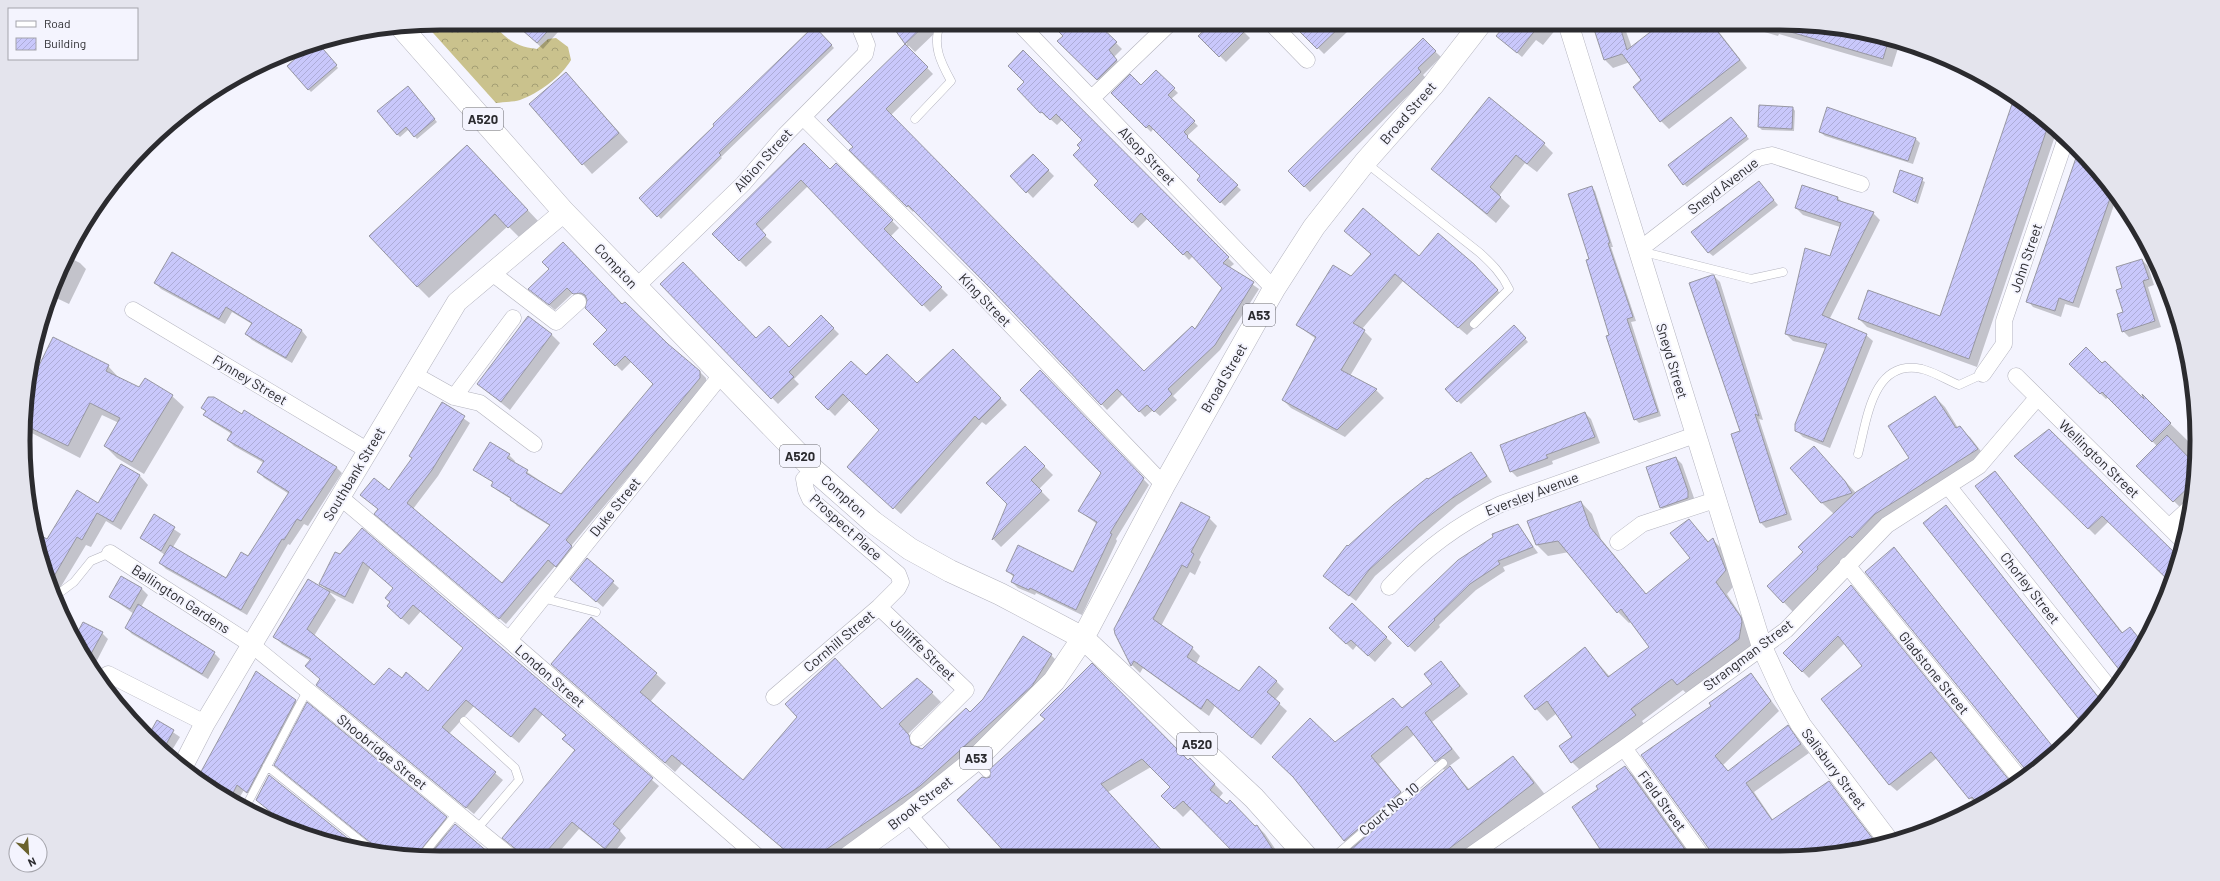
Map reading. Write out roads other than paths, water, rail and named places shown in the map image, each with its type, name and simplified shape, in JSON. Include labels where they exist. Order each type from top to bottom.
[{"type":"highway","name":"Broad Street","points":[[1083,638],[1164,485],[1274,289],[1314,227],[1365,162],[1433,85],[1476,30]]},
{"type":"highway","name":"A520","points":[[405,32],[564,212]]},
{"type":"highway","name":"Compton","points":[[564,212],[814,470],[872,522],[910,549],[950,571],[1000,594],[1083,638]]},
{"type":"highway","name":"A520","points":[[1083,638],[1254,798],[1302,851]]},
{"type":"highway","name":"Brook Street","points":[[857,851],[908,814],[980,767],[1054,681],[1083,638]]},
{"type":"street","name":"Albion Street","points":[[636,288],[744,184],[785,134],[804,118],[865,54],[867,45],[861,30]]},
{"type":"street","name":"Alsop Street","points":[[1026,30],[1274,289]]},
{"type":"street","points":[[1092,98],[1163,30]]},
{"type":"street","points":[[1278,30],[1307,60]]},
{"type":"street","name":"Sneyd Street","points":[[1570,30],[1715,500],[1762,647],[1784,695]]},
{"type":"street","name":"King Street","points":[[804,118],[976,288],[1164,485]]},
{"type":"street","name":"John Street","points":[[1983,374],[2004,344],[2004,321],[2064,144]]},
{"type":"street","name":"Sneyd Avenue","points":[[1639,250],[1758,158],[1772,155],[1861,184]]},
{"type":"street","name":"Southbank Street","points":[[185,761],[205,723],[367,450],[457,302],[564,212]]},
{"type":"street","points":[[492,273],[556,322],[578,302]]},
{"type":"street","name":"Fynney Street","points":[[133,310],[367,450]]},
{"type":"street","points":[[454,397],[513,318]]},
{"type":"street","points":[[413,374],[454,397],[480,403],[534,444]]},
{"type":"street","name":"Duke Street","points":[[509,640],[722,374]]},
{"type":"street","name":"Wellington Street","points":[[2016,376],[2178,536]]},
{"type":"street","name":"Strangman Street","points":[[1477,851],[1624,748],[1786,630],[1887,525],[1979,466],[2037,398]]},
{"type":"street","name":"Eversley Avenue","points":[[1389,587],[1412,562],[1472,517],[1501,504],[1695,435]]},
{"type":"street","name":"Prospect Place","points":[[814,470],[804,480],[810,499],[898,574],[900,582]]},
{"type":"street","name":"Chorley Street","points":[[1948,486],[2108,686]]},
{"type":"street","name":"London Street","points":[[340,497],[509,640],[751,851]]},
{"type":"street","points":[[1618,542],[1642,524],[1715,500]]},
{"type":"street","points":[[2169,527],[2183,514]]},
{"type":"street","name":"Ballington Gardens","points":[[110,553],[252,645]]},
{"type":"street","name":"Gladstone Street","points":[[1847,565],[2017,775]]},
{"type":"street","name":"Cornhill Street","points":[[774,697],[880,607],[898,588],[900,582]]},
{"type":"street","name":"Jolliffe Street","points":[[880,607],[966,690],[918,738]]},
{"type":"street","name":"Shoobridge Street","points":[[252,645],[504,851]]},
{"type":"street","points":[[108,674],[205,723]]},
{"type":"street","name":"Salisbury Street","points":[[1784,695],[1818,748],[1886,837]]},
{"type":"street","name":"Field Street","points":[[1624,748],[1698,851]]},
{"type":"street","points":[[908,814],[941,851]]},
{"type":"lane","points":[[915,119],[951,81],[938,58],[937,43],[940,30]]},
{"type":"lane","points":[[1365,162],[1485,258],[1505,279],[1509,289],[1474,324]]},
{"type":"lane","points":[[1639,250],[1751,279],[1783,272]]},
{"type":"lane","points":[[1858,454],[1872,398],[1885,378],[1899,368],[1921,369],[1959,385],[1983,374]]},
{"type":"lane","points":[[59,592],[74,582],[91,561],[110,553]]},
{"type":"lane","points":[[542,598],[596,612]]},
{"type":"lane","points":[[248,803],[307,691]]},
{"type":"lane","points":[[464,720],[516,768],[519,780],[477,829]]},
{"type":"lane","name":"Court No. 10","points":[[1341,851],[1443,763]]},
{"type":"lane","points":[[268,766],[362,843]]},
{"type":"lane","points":[[426,850],[457,813]]}]
